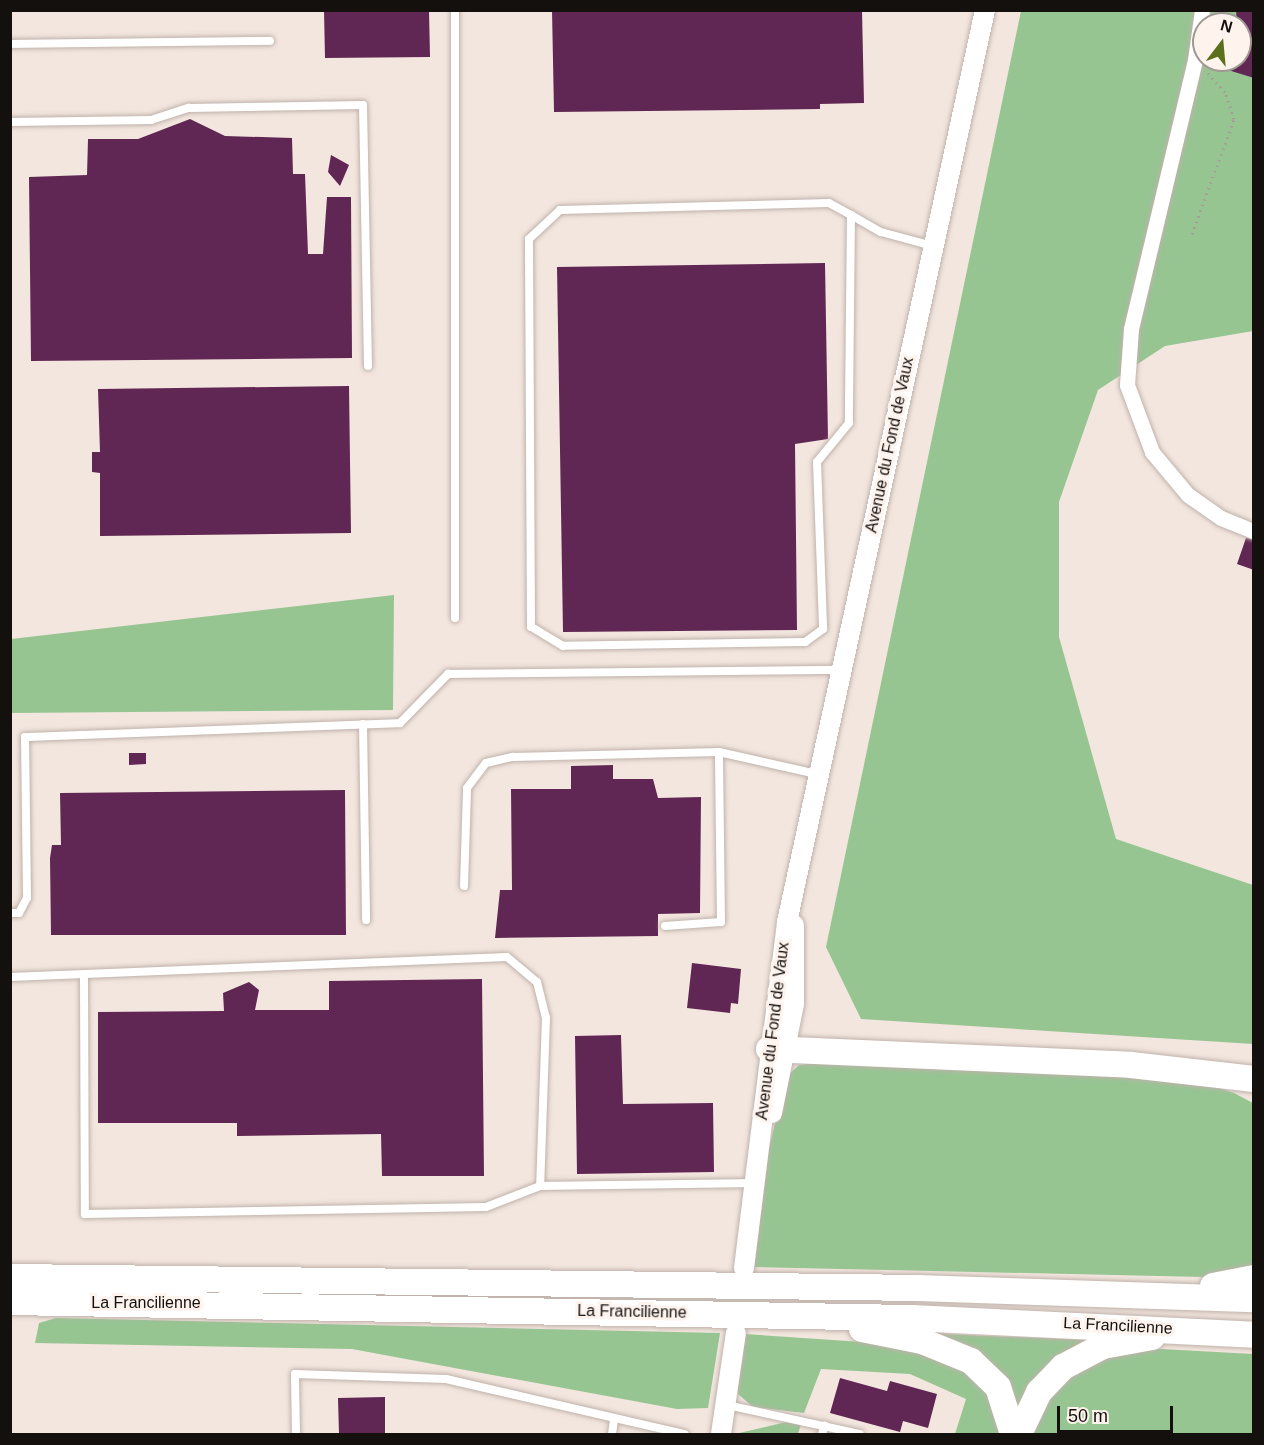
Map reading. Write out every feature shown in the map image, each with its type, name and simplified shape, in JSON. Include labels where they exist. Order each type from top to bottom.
[{"type":"highway","points":[[778,1050],[1208,1070],[1254,1079]]},
{"type":"highway","points":[[1208,1070],[1254,1090]]},
{"type":"highway","name":"La Francilienne","points":[[10,1277],[1077,1291],[1254,1299]]},
{"type":"highway","points":[[1077,1291],[1215,1286],[1254,1278]]},
{"type":"highway","name":"La Francilienne","points":[[10,1302],[785,1316],[1254,1335]]},
{"type":"highway","points":[[785,1316],[922,1341],[971,1361],[999,1387],[1013,1434]]},
{"type":"highway","points":[[1019,1434],[1039,1392],[1075,1359],[1130,1340],[1202,1332]]},
{"type":"street","name":"Avenue du Fond de Vaux","points":[[744,1268],[778,1050],[796,980],[798,881],[841,670],[985,10]]},
{"type":"street","points":[[1192,72],[1131,328],[1127,385],[1152,452],[1188,495],[1221,518],[1254,531]]},
{"type":"street","points":[[721,1434],[736,1333]]},
{"type":"lane","points":[[455,10],[455,618]]},
{"type":"lane","points":[[10,44],[270,41]]},
{"type":"lane","points":[[10,123],[151,120],[189,108],[363,105],[368,366]]},
{"type":"lane","points":[[851,215],[849,423],[817,462],[823,629],[805,642],[563,646],[531,627],[529,239],[560,210],[829,203],[851,215],[881,232],[933,246]]},
{"type":"lane","points":[[10,913],[20,913],[27,898],[25,737],[400,723],[448,674],[841,670]]},
{"type":"lane","points":[[363,724],[366,920]]},
{"type":"lane","points":[[464,886],[467,788],[486,763],[513,757],[719,752],[819,775]]},
{"type":"lane","points":[[665,926],[721,922],[719,752]]},
{"type":"lane","points":[[10,977],[507,957],[537,982],[546,1018],[540,1186]]},
{"type":"lane","points":[[84,975],[85,1214],[486,1207],[540,1186],[757,1183]]},
{"type":"lane","points":[[296,1434],[295,1374],[414,1375],[685,1434]]},
{"type":"lane","points":[[725,1405],[860,1434]]},
{"type":"lane","points":[[612,1434],[614,1419]]},
{"type":"lane","points":[[822,1434],[825,1425]]},
{"type":"path","points":[[1192,234],[1234,119],[1225,92],[1206,72]]},
{"type":"green space","points":[[1021,11],[1253,11],[1253,331],[1165,346],[1098,390],[1059,502],[1059,637],[1116,839],[1253,885],[1253,1044],[861,1019],[826,947]]},
{"type":"green space","points":[[394,595],[393,710],[11,713],[11,639]]},
{"type":"green space","points":[[817,1063],[1108,1074],[1205,1083],[1234,1093],[1253,1103],[1253,1268],[1203,1277],[754,1267],[769,1149],[786,1077],[799,1065]]},
{"type":"green space","points":[[56,1318],[720,1333],[708,1408],[677,1409],[352,1349],[35,1343],[39,1323]]},
{"type":"green space","points":[[744,1334],[907,1345],[942,1354],[993,1393],[1004,1434],[955,1434],[966,1399],[910,1374],[821,1369],[804,1413],[753,1407],[738,1394],[736,1385]]},
{"type":"green space","points":[[941,1334],[1087,1340],[1088,1343],[1016,1407]]},
{"type":"green space","points":[[1161,1349],[1253,1354],[1253,1434],[1024,1434],[1067,1374],[1113,1352]]},
{"type":"green space","points":[[786,1422],[801,1424],[798,1434],[735,1434]]},
{"type":"building","points":[[324,10],[429,10],[430,57],[325,58]]},
{"type":"building","points":[[552,10],[862,10],[864,103],[820,104],[820,109],[554,112]]},
{"type":"building","points":[[1236,10],[1254,10],[1254,78],[1234,72],[1252,72],[1252,12],[1236,12]]},
{"type":"building","points":[[190,119],[225,136],[292,138],[293,174],[305,174],[308,254],[323,254],[327,197],[351,197],[352,358],[31,361],[29,177],[87,175],[88,139],[138,139]]},
{"type":"building","points":[[331,155],[349,165],[340,186],[328,172]]},
{"type":"building","points":[[825,263],[828,439],[795,444],[797,630],[563,632],[557,267]]},
{"type":"building","points":[[349,386],[351,533],[100,536],[100,473],[92,472],[92,452],[100,452],[98,389]]},
{"type":"building","points":[[1246,538],[1254,540],[1254,570],[1237,564]]},
{"type":"building","points":[[129,753],[146,753],[146,764],[129,765]]},
{"type":"building","points":[[613,765],[613,779],[653,779],[658,798],[701,797],[700,913],[658,914],[658,936],[495,938],[500,890],[512,890],[511,789],[571,789],[571,766]]},
{"type":"building","points":[[345,790],[346,935],[51,935],[50,858],[52,845],[61,845],[60,793]]},
{"type":"building","points":[[692,963],[741,969],[738,1004],[731,1003],[730,1013],[687,1008]]},
{"type":"building","points":[[482,979],[484,1176],[382,1176],[381,1134],[237,1136],[237,1123],[98,1123],[98,1012],[224,1011],[223,993],[249,982],[259,990],[255,1010],[329,1010],[329,981]]},
{"type":"building","points":[[621,1035],[623,1104],[713,1103],[714,1172],[577,1174],[575,1036]]},
{"type":"building","points":[[840,1378],[887,1391],[890,1381],[937,1394],[928,1428],[903,1421],[900,1432],[830,1413]]},
{"type":"building","points":[[385,1397],[385,1434],[339,1434],[338,1398]]}]
